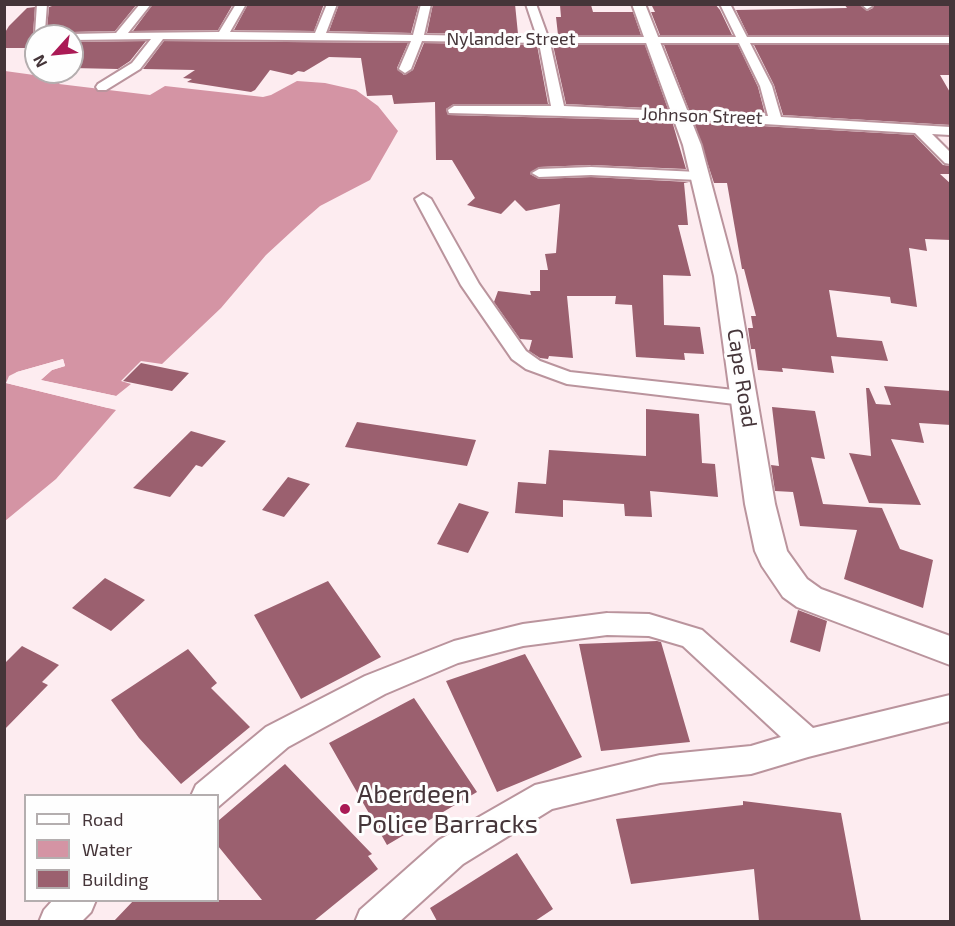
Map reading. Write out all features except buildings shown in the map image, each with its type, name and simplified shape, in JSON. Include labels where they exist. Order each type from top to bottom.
[{"type":"street","points":[[40,24],[42,4]]},
{"type":"street","points":[[119,37],[146,4]]},
{"type":"street","points":[[223,35],[241,4]]},
{"type":"street","points":[[319,36],[332,4]]},
{"type":"street","points":[[405,69],[417,39],[426,4]]},
{"type":"street","points":[[531,4],[544,40],[558,110]]},
{"type":"street","name":"Cape Road","points":[[638,4],[692,145],[725,276],[760,504],[771,550],[785,577],[809,598],[833,609],[951,651]]},
{"type":"street","points":[[725,4],[766,86],[775,119]]},
{"type":"street","name":"Nylander Street","points":[[84,36],[223,35],[544,40],[951,40]]},
{"type":"street","points":[[102,87],[136,66],[159,37]]},
{"type":"street","name":"Johnson Street","points":[[454,110],[558,110],[775,119],[951,131]]},
{"type":"street","points":[[919,129],[951,160]]},
{"type":"street","points":[[539,173],[591,171],[698,176]]},
{"type":"street","points":[[423,198],[470,285],[519,355],[533,365],[567,378],[743,398]]},
{"type":"street","points":[[208,794],[277,737],[375,684],[454,653],[523,635],[607,624],[650,625],[692,638],[808,743]]},
{"type":"street","points":[[372,921],[451,852],[546,796],[660,769],[751,760],[808,743],[951,708]]},
{"type":"street","points":[[56,921],[77,902]]},
{"type":"water","points":[[5,71],[24,74],[24,84],[59,84],[150,95],[165,86],[263,97],[297,81],[325,83],[356,90],[378,106],[398,131],[370,180],[320,206],[266,255],[221,308],[162,364],[141,361],[121,381],[131,384],[116,396],[40,380],[52,370],[65,366],[63,359],[17,372],[6,383],[116,410],[56,479],[5,521]]},
{"type":"pier","points":[[63,359],[65,366],[52,370],[41,380],[116,396],[114,399],[48,386],[38,381],[44,372],[61,363],[18,375],[10,381],[110,406],[108,408],[6,383],[9,376],[17,372]]},
{"type":"place","name":"Aberdeen Police Barracks","points":[[345,809]]}]
